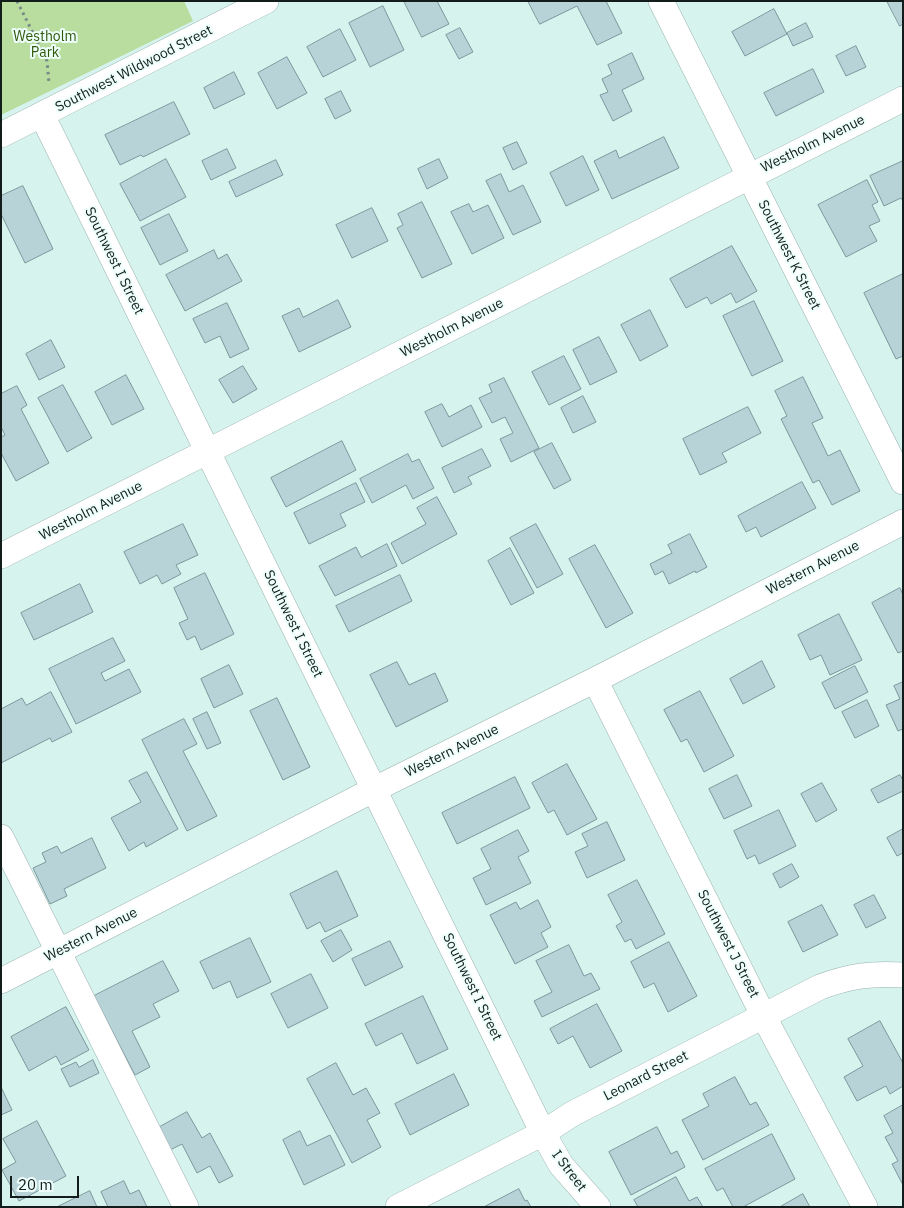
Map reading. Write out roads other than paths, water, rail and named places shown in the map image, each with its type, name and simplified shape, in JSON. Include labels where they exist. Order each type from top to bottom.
[{"type":"street","name":"Southwest Wildwood Street","points":[[1,136],[266,1]]},
{"type":"street","name":"Southwest K Street","points":[[661,1],[903,482]]},
{"type":"street","name":"Westholm Avenue","points":[[1,556],[208,453],[903,99]]},
{"type":"street","name":"Southwest I Street","points":[[42,115],[543,1133]]},
{"type":"street","name":"Western Avenue","points":[[1,981],[903,522]]},
{"type":"street","name":"Southwest J Street","points":[[595,680],[764,1015],[865,1207]]},
{"type":"street","points":[[1,837],[186,1207]]},
{"type":"street","name":"Leonard Street","points":[[398,1207],[543,1133],[572,1114],[820,987],[845,978],[879,973],[903,975]]},
{"type":"street","name":"I Street","points":[[543,1133],[561,1165],[598,1207]]},
{"type":"park label","name":"Westholm Park","points":[[45,46]]}]
